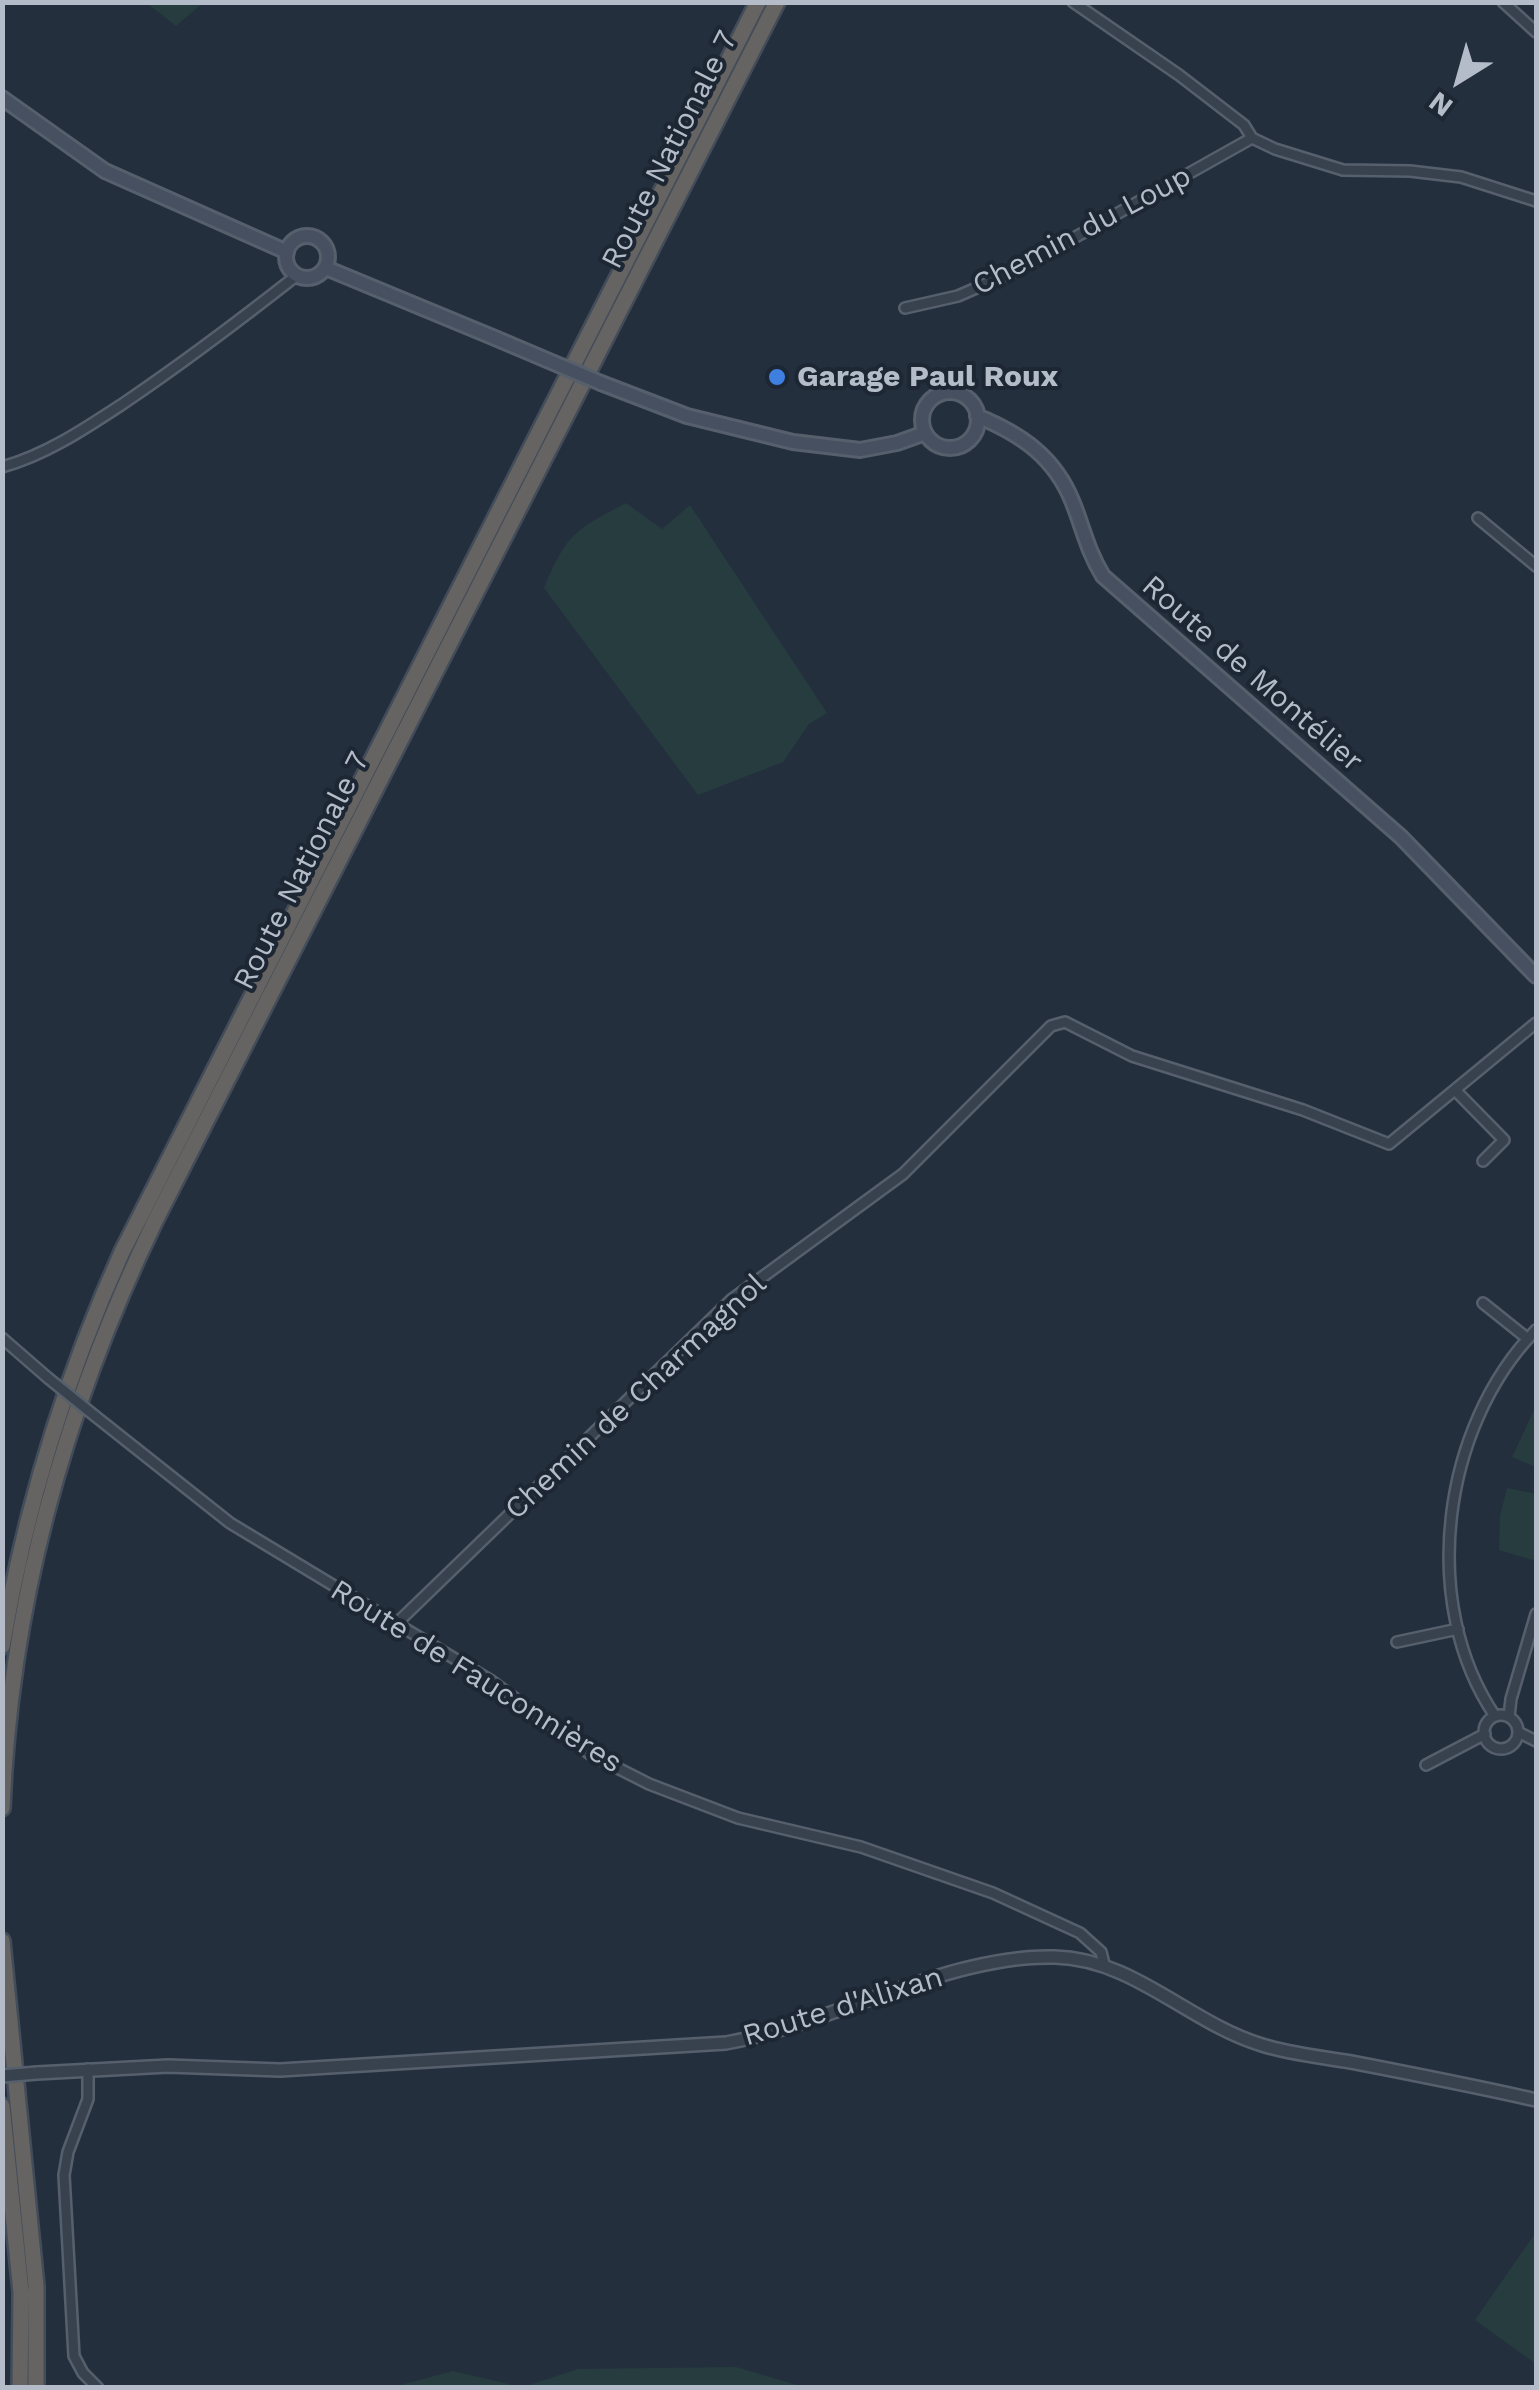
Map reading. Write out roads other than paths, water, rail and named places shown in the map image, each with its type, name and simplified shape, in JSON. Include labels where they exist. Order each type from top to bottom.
[{"type":"highway","name":"Route Nationale 7","points":[[2,1646],[18,1560],[46,1452],[76,1362],[122,1252],[758,2]]},
{"type":"highway","name":"Route Nationale 7","points":[[2,1808],[13,1683],[36,1554],[71,1424],[118,1298],[776,2]]},
{"type":"highway","points":[[2,1941],[36,2286],[36,2388]]},
{"type":"highway","points":[[2,2106],[21,2292],[20,2388]]},
{"type":"main road","points":[[2,98],[105,171],[286,252]]},
{"type":"main road","points":[[301,237],[316,238],[326,247],[326,268],[316,277],[296,276],[288,266],[286,252],[301,237]]},
{"type":"main road","points":[[326,268],[687,416],[793,442],[860,450],[925,433]]},
{"type":"main road","points":[[939,394],[957,394],[972,404],[976,430],[971,438],[956,447],[938,445],[925,433],[925,406],[939,394]]},
{"type":"main road","name":"Route de Montélier","points":[[976,416],[1020,436],[1052,464],[1072,499],[1087,548],[1102,576],[1401,837],[1536,973]]},
{"type":"street","points":[[1072,2],[1178,75],[1244,125],[1252,138],[1275,149],[1344,170],[1461,177],[1536,201]]},
{"type":"street","points":[[1503,2],[1536,32]]},
{"type":"street","name":"Chemin du Loup","points":[[905,308],[958,296],[1015,271],[1252,138]]},
{"type":"street","points":[[2,468],[28,460],[110,412],[192,358],[296,276]]},
{"type":"street","points":[[1478,518],[1536,566]]},
{"type":"street","name":"Chemin de Charmagnol","points":[[396,1624],[732,1300],[904,1174],[1051,1026],[1066,1022],[1132,1056],[1303,1110],[1389,1144],[1536,1023]]},
{"type":"street","points":[[1455,1090],[1504,1140],[1483,1161]]},
{"type":"street","points":[[1483,1303],[1528,1339]]},
{"type":"street","points":[[1495,1716],[1469,1666],[1458,1629],[1450,1539],[1461,1471],[1481,1415],[1497,1383],[1536,1330]]},
{"type":"street","name":"Route de Fauconnières","points":[[2,1338],[230,1523],[490,1680],[590,1754],[649,1784],[738,1818],[862,1847],[993,1893],[1080,1933],[1101,1952],[1104,1964]]},
{"type":"street","points":[[1509,1717],[1536,1614]]},
{"type":"street","points":[[1397,1642],[1458,1629]]},
{"type":"street","points":[[1495,1716],[1509,1717],[1518,1732],[1510,1746],[1490,1744],[1485,1734],[1487,1723],[1495,1716]]},
{"type":"street","points":[[1518,1732],[1536,1741]]},
{"type":"street","points":[[1426,1765],[1485,1734]]},
{"type":"street","name":"Route d'Alixan","points":[[2,2076],[168,2066],[280,2070],[726,2042],[768,2035],[981,1966],[1054,1957],[1104,1964],[1262,2046],[1536,2100]]},
{"type":"street","points":[[88,2069],[88,2099],[68,2152],[64,2190],[74,2356],[98,2388]]},
{"type":"place","name":"Garage Paul Roux","points":[[777,377]]}]
